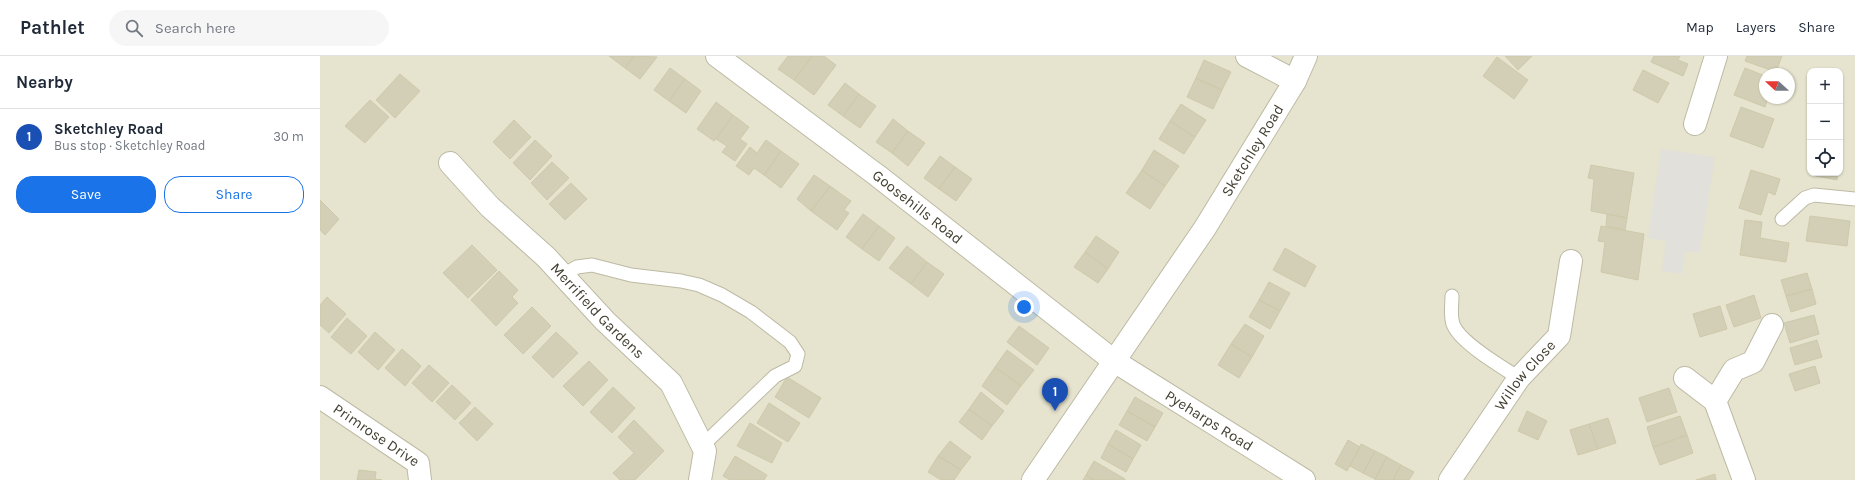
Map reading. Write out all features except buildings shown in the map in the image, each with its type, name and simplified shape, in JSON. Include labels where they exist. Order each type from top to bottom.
[{"type":"street","name":"Goosehills Road","points":[[717,56],[878,176],[1114,361]]},
{"type":"street","points":[[1247,56],[1295,81]]},
{"type":"street","name":"Sketchley Road","points":[[1033,480],[1205,228],[1295,81],[1306,56]]},
{"type":"street","points":[[1695,124],[1716,56]]},
{"type":"street","name":"Merrifield Gardens","points":[[450,163],[490,207],[546,257],[605,321],[671,383],[705,451],[700,480]]},
{"type":"street","name":"Willow Close","points":[[1450,480],[1519,378],[1560,336],[1571,261]]},
{"type":"street","points":[[1715,401],[1734,370],[1753,362],[1772,325]]},
{"type":"street","name":"Pyeharps Road","points":[[1114,361],[1304,480]]},
{"type":"street","points":[[1686,378],[1715,401],[1744,480]]},
{"type":"street","name":"Primrose Drive","points":[[320,397],[418,463],[420,480]]},
{"type":"lane","points":[[1782,219],[1804,198],[1814,195],[1855,199]]},
{"type":"lane","points":[[563,276],[577,267],[592,265],[631,275],[681,281],[699,285],[722,295],[751,312],[790,342],[798,354],[795,366],[775,376],[702,445]]},
{"type":"lane","points":[[1452,296],[1451,316],[1457,333],[1466,342],[1519,378]]},
{"type":"shaded area","points":[[320,56],[1855,56],[1855,480],[320,480]]},
{"type":"shaded area","points":[[1661,149],[1715,157],[1700,253],[1685,251],[1682,274],[1662,271],[1666,241],[1648,238]]},
{"type":"place","name":"Sketchley Road","points":[[1055,411]]}]
